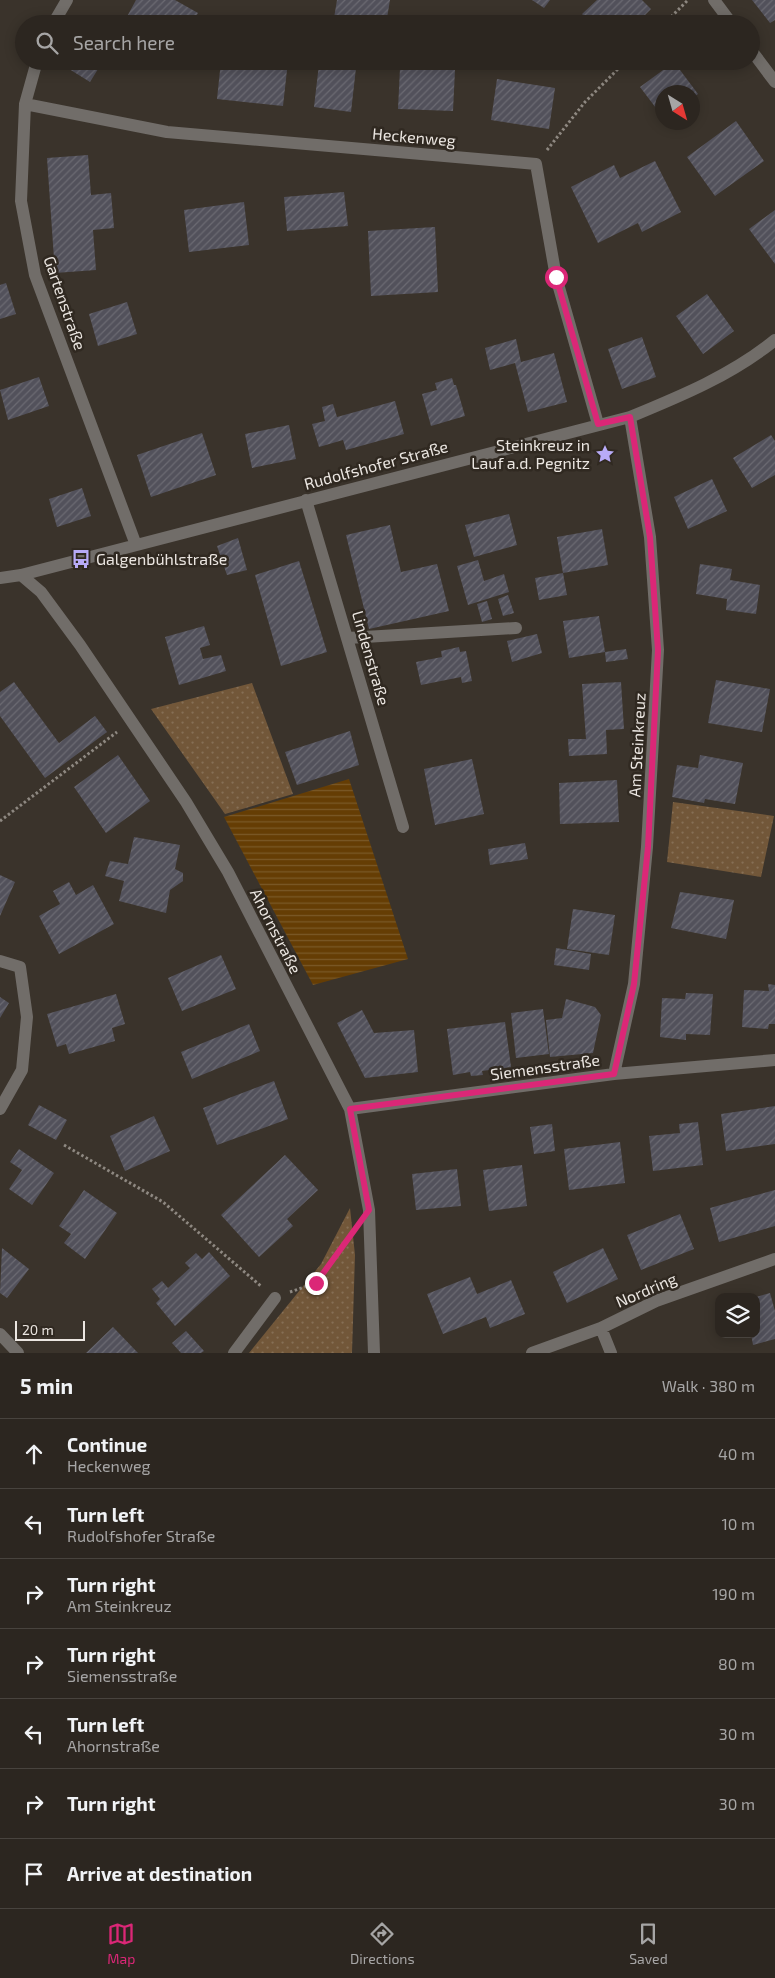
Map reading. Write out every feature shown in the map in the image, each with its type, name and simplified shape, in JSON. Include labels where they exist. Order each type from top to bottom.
[{"type":"street","points":[[58,15],[66,0]]},
{"type":"street","points":[[714,0],[725,15]]},
{"type":"street","points":[[760,62],[775,82]]},
{"type":"street","name":"Gartenstraße","points":[[34,70],[25,104],[21,201],[35,275],[136,545]]},
{"type":"street","name":"Heckenweg","points":[[25,104],[167,132],[536,164]]},
{"type":"street","points":[[536,164],[556,277],[598,424]]},
{"type":"street","name":"Rudolfshofer Straße","points":[[0,578],[21,575],[630,417],[688,394],[753,359],[775,340]]},
{"type":"street","name":"Am Steinkreuz","points":[[614,1074],[634,984],[648,847],[658,650],[650,537],[630,417]]},
{"type":"street","name":"Lindenstraße","points":[[306,500],[403,827]]},
{"type":"street","name":"Ahornstraße","points":[[21,575],[41,592],[132,720],[186,802],[228,872],[350,1109],[369,1210],[374,1353]]},
{"type":"street","points":[[348,638],[516,628]]},
{"type":"street","points":[[0,961],[20,967],[27,1017],[22,1070],[0,1109]]},
{"type":"street","name":"Siemensstraße","points":[[350,1109],[614,1074],[775,1060]]},
{"type":"street","name":"Nordring","points":[[532,1353],[601,1328],[656,1301],[775,1259]]},
{"type":"street","points":[[234,1353],[275,1298]]},
{"type":"street","points":[[601,1328],[612,1353]]},
{"type":"street","points":[[0,1334],[18,1353]]},
{"type":"path","points":[[673,15],[688,0]]},
{"type":"path","points":[[536,164],[585,102],[617,70]]},
{"type":"path","points":[[0,821],[132,720]]},
{"type":"path","points":[[64,1145],[163,1202],[275,1298],[316,1283],[369,1210]]},
{"type":"shaded area","points":[[252,683],[293,794],[225,814],[151,709]]},
{"type":"shaded area","points":[[349,779],[408,959],[313,985],[224,817]]},
{"type":"shaded area","points":[[673,802],[774,816],[761,877],[667,862]]},
{"type":"shaded area","points":[[350,1208],[355,1255],[352,1353],[249,1353],[321,1264]]},
{"type":"building","points":[[136,0],[175,0],[198,13],[197,15],[128,15]]},
{"type":"building","points":[[337,0],[390,0],[388,15],[334,15]]},
{"type":"building","points":[[532,0],[550,0],[544,8]]},
{"type":"building","points":[[597,0],[642,0],[651,9],[645,15],[582,14]]},
{"type":"building","points":[[752,0],[775,0],[775,20],[770,23]]},
{"type":"building","points":[[71,70],[97,70],[90,82]]},
{"type":"building","points":[[220,70],[287,70],[283,106],[217,99]]},
{"type":"building","points":[[318,70],[356,70],[351,112],[314,107]]},
{"type":"building","points":[[400,70],[455,70],[453,111],[398,109]]},
{"type":"building","points":[[663,70],[680,70],[691,85],[655,85],[655,107],[640,87]]},
{"type":"building","points":[[497,79],[555,88],[549,129],[491,120]]},
{"type":"building","points":[[736,121],[764,161],[715,196],[687,157]]},
{"type":"building","points":[[88,155],[91,195],[111,193],[114,228],[93,230],[96,270],[55,273],[47,158]]},
{"type":"building","points":[[655,161],[681,212],[642,232],[638,223],[598,243],[571,187],[614,165],[620,178]]},
{"type":"building","points":[[344,192],[348,226],[287,231],[284,197]]},
{"type":"building","points":[[244,202],[249,245],[189,252],[184,210]]},
{"type":"building","points":[[775,210],[775,264],[749,229]]},
{"type":"building","points":[[435,227],[438,292],[371,296],[368,231]]},
{"type":"building","points":[[6,283],[16,314],[0,319],[0,285]]},
{"type":"building","points":[[707,294],[734,331],[703,354],[676,316]]},
{"type":"building","points":[[127,302],[137,334],[98,346],[89,314]]},
{"type":"building","points":[[642,337],[656,377],[622,389],[608,349]]},
{"type":"building","points":[[516,339],[521,362],[554,353],[567,402],[528,412],[515,363],[490,370],[485,348]]},
{"type":"building","points":[[39,377],[49,406],[8,420],[0,390]]},
{"type":"building","points":[[452,378],[454,385],[456,385],[465,416],[431,426],[422,394],[437,390],[435,383]]},
{"type":"building","points":[[395,401],[404,434],[346,450],[343,440],[319,447],[312,424],[325,421],[322,407],[333,404],[337,417]]},
{"type":"building","points":[[289,425],[296,459],[252,468],[245,434]]},
{"type":"building","points":[[202,433],[216,475],[151,497],[137,455]]},
{"type":"building","points":[[771,435],[775,441],[775,475],[752,488],[733,458]]},
{"type":"building","points":[[712,479],[727,511],[688,529],[674,497]]},
{"type":"building","points":[[82,488],[91,516],[57,527],[49,499]]},
{"type":"building","points":[[509,514],[517,545],[474,557],[465,525]]},
{"type":"building","points":[[390,525],[401,572],[437,564],[449,611],[369,629],[346,535]]},
{"type":"building","points":[[602,529],[608,565],[563,573],[557,537]]},
{"type":"building","points":[[238,538],[247,570],[227,575],[217,546]]},
{"type":"building","points":[[478,560],[484,581],[504,574],[509,592],[468,605],[457,566]]},
{"type":"building","points":[[299,561],[327,652],[281,666],[255,575]]},
{"type":"building","points":[[700,564],[732,569],[730,580],[760,585],[756,614],[726,610],[727,599],[696,594]]},
{"type":"building","points":[[563,573],[567,595],[539,600],[535,578]]},
{"type":"building","points":[[508,595],[514,613],[503,616],[498,599]]},
{"type":"building","points":[[487,601],[492,619],[482,622],[477,604]]},
{"type":"building","points":[[599,616],[605,652],[569,658],[563,621]]},
{"type":"building","points":[[204,626],[210,645],[200,648],[203,659],[221,655],[226,671],[179,685],[165,637]]},
{"type":"building","points":[[537,634],[542,653],[512,662],[507,641]]},
{"type":"building","points":[[459,647],[460,652],[466,651],[472,681],[462,683],[461,677],[421,685],[416,662],[442,657],[441,651]]},
{"type":"building","points":[[626,649],[628,659],[606,662],[605,652]]},
{"type":"building","points":[[716,680],[770,689],[762,732],[708,723]]},
{"type":"building","points":[[14,682],[59,743],[95,716],[107,732],[45,778],[0,716],[0,692]]},
{"type":"building","points":[[621,682],[624,729],[606,730],[607,754],[569,756],[568,739],[586,739],[582,684]]},
{"type":"building","points":[[350,731],[359,765],[297,785],[285,752]]},
{"type":"building","points":[[118,755],[150,801],[106,833],[74,787]]},
{"type":"building","points":[[700,755],[743,763],[735,804],[705,799],[704,803],[672,797],[677,765],[698,768]]},
{"type":"building","points":[[472,759],[484,814],[435,825],[424,769]]},
{"type":"building","points":[[617,780],[619,822],[560,824],[559,783]]},
{"type":"building","points":[[134,837],[180,845],[175,869],[183,873],[183,881],[170,890],[166,913],[119,901],[124,881],[105,876],[110,861],[128,864]]},
{"type":"building","points":[[525,843],[528,859],[490,865],[488,849]]},
{"type":"building","points":[[0,875],[15,882],[0,916]]},
{"type":"building","points":[[69,882],[76,895],[93,885],[114,924],[59,954],[39,916],[60,904],[53,891]]},
{"type":"building","points":[[680,892],[734,900],[726,939],[671,928]]},
{"type":"building","points":[[573,909],[615,915],[609,955],[567,949]]},
{"type":"building","points":[[556,948],[591,954],[589,970],[554,965]]},
{"type":"building","points":[[221,955],[236,989],[182,1011],[168,978]]},
{"type":"building","points":[[768,984],[775,985],[775,1024],[769,1024],[768,1029],[742,1027],[744,990],[769,991]]},
{"type":"building","points":[[686,993],[713,994],[710,1035],[686,1034],[686,1040],[660,1037],[662,998],[685,999]]},
{"type":"building","points":[[116,994],[125,1024],[112,1028],[115,1041],[69,1054],[66,1044],[57,1047],[47,1014]]},
{"type":"building","points":[[0,997],[9,1003],[0,1018]]},
{"type":"building","points":[[566,999],[595,1007],[601,1015],[593,1053],[550,1057],[546,1020],[562,1018]]},
{"type":"building","points":[[543,1009],[549,1054],[516,1058],[511,1013]]},
{"type":"building","points":[[362,1010],[374,1033],[414,1030],[418,1072],[365,1078],[337,1023]]},
{"type":"building","points":[[505,1022],[511,1067],[482,1071],[483,1075],[471,1076],[470,1072],[453,1075],[447,1029]]},
{"type":"building","points":[[249,1024],[260,1051],[192,1079],[181,1052]]},
{"type":"building","points":[[274,1081],[288,1119],[217,1145],[203,1108]]},
{"type":"building","points":[[39,1105],[67,1120],[56,1140],[28,1125]]},
{"type":"building","points":[[775,1106],[775,1144],[726,1151],[721,1114]]},
{"type":"building","points":[[154,1116],[170,1151],[125,1171],[110,1136]]},
{"type":"building","points":[[698,1122],[703,1165],[653,1171],[649,1136],[680,1133],[679,1124]]},
{"type":"building","points":[[552,1124],[555,1151],[534,1154],[530,1127]]},
{"type":"building","points":[[620,1142],[625,1183],[569,1190],[564,1149]]},
{"type":"building","points":[[19,1149],[54,1173],[32,1205],[9,1189],[22,1170],[10,1162]]},
{"type":"building","points":[[285,1155],[318,1190],[287,1219],[293,1226],[259,1257],[221,1215]]},
{"type":"building","points":[[522,1165],[527,1206],[489,1211],[483,1170]]},
{"type":"building","points":[[457,1169],[461,1206],[416,1210],[412,1174]]},
{"type":"building","points":[[84,1190],[117,1213],[85,1259],[64,1243],[71,1234],[59,1226]]},
{"type":"building","points":[[775,1190],[775,1226],[719,1242],[710,1208]]},
{"type":"building","points":[[680,1214],[694,1249],[641,1270],[627,1235]]},
{"type":"building","points":[[2,1248],[29,1269],[7,1298],[0,1293]]},
{"type":"building","points":[[603,1248],[618,1279],[567,1303],[553,1272]]},
{"type":"building","points":[[209,1252],[230,1276],[175,1326],[156,1303],[160,1299],[152,1289],[162,1281],[168,1288],[190,1268],[185,1263],[196,1253],[202,1259]]},
{"type":"building","points":[[470,1277],[477,1294],[511,1280],[525,1314],[490,1328],[486,1317],[443,1334],[427,1294]]},
{"type":"building","points":[[770,1293],[775,1311],[775,1339],[753,1345],[752,1338],[760,1338],[760,1296]]},
{"type":"building","points":[[113,1327],[138,1353],[86,1353]]},
{"type":"building","points":[[186,1331],[204,1351],[201,1353],[181,1353],[172,1343]]},
{"type":"place","name":"Steinkreuz in Lauf a.d. Pegnitz","points":[[605,454]]},
{"type":"place","name":"Galgenbühlstraße","points":[[81,559]]},
{"type":"route","points":[[316,1283],[369,1210],[350,1109],[614,1074],[634,984],[648,847],[658,650],[650,537],[630,417],[598,424],[556,277]]}]
